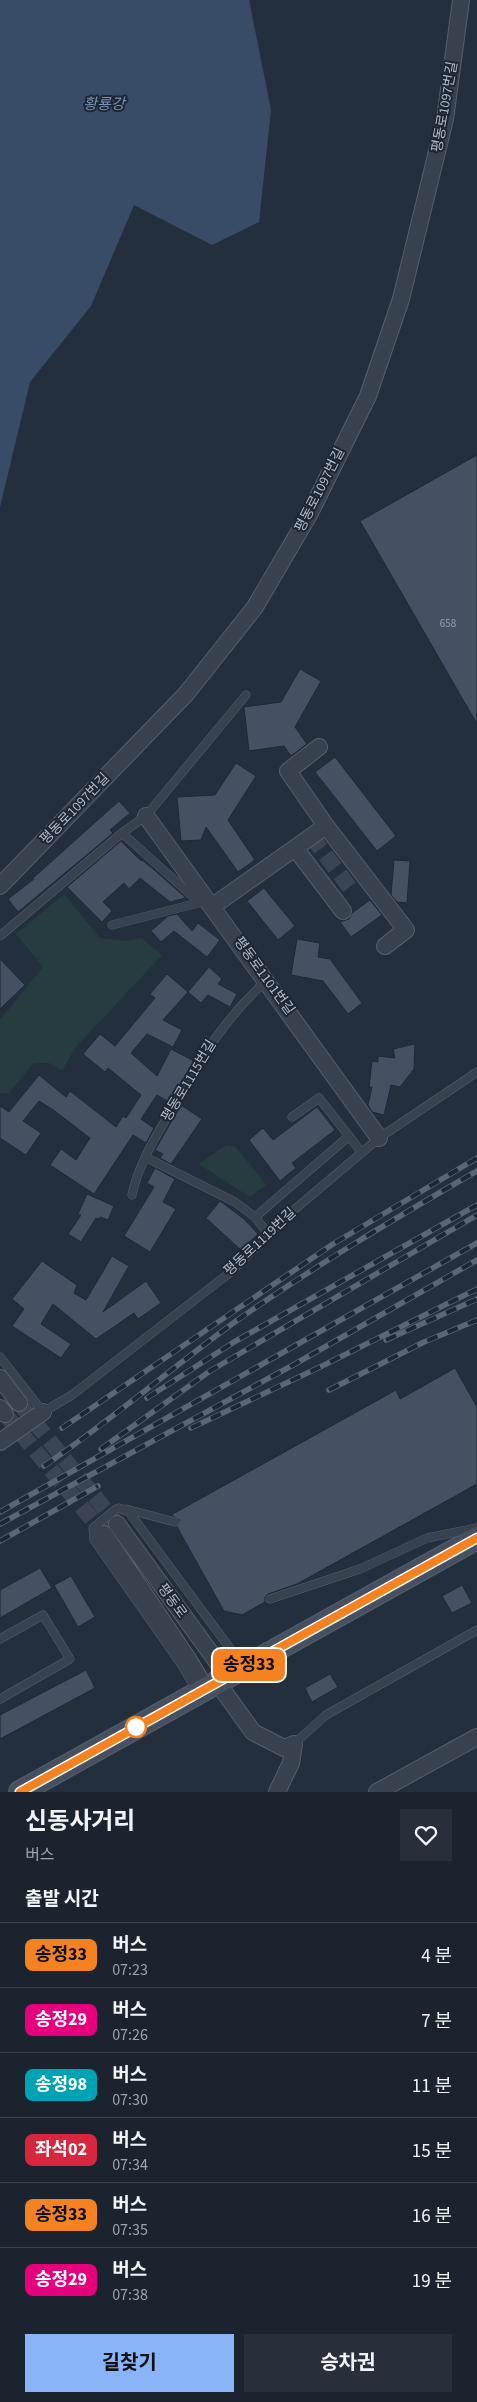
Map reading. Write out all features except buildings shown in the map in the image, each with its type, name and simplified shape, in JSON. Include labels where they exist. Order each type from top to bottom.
[{"type":"main road","points":[[20,1792],[477,1538]]},
{"type":"street","name":"평동로1097번길","points":[[0,886],[186,694],[256,608],[310,513],[368,396],[401,300],[445,119],[461,0]]},
{"type":"street","points":[[319,747],[288,771],[326,826],[406,930],[385,946]]},
{"type":"street","name":"평동로1101번길","points":[[146,816],[379,1138]]},
{"type":"street","points":[[208,904],[326,826]]},
{"type":"street","points":[[295,848],[343,911]]},
{"type":"street","points":[[0,1378],[19,1403]]},
{"type":"street","points":[[1,1439],[43,1412]]},
{"type":"street","name":"평동로","points":[[110,1529],[218,1682],[188,1659],[110,1529]]},
{"type":"street","points":[[218,1682],[253,1732],[284,1748],[294,1744]]},
{"type":"street","points":[[377,1792],[477,1737]]},
{"type":"street","points":[[277,1792],[291,1763],[294,1744]]},
{"type":"lane","points":[[0,936],[122,833],[146,816],[246,695]]},
{"type":"lane","points":[[122,833],[208,904]]},
{"type":"lane","points":[[112,925],[208,904]]},
{"type":"lane","name":"평동로1115번길","points":[[132,1195],[135,1182],[151,1145],[207,1048],[243,1002],[266,981]]},
{"type":"lane","name":"평동로1119번길","points":[[43,1412],[80,1391],[232,1271],[288,1215],[379,1138],[477,1072]]},
{"type":"lane","points":[[292,1117],[319,1098],[362,1152]]},
{"type":"lane","points":[[255,1217],[349,1136]]},
{"type":"lane","points":[[147,1158],[214,1190],[255,1217],[269,1235]]},
{"type":"lane","points":[[0,1357],[43,1412]]},
{"type":"lane","points":[[126,1509],[225,1639],[218,1682],[181,1664],[92,1535],[93,1528],[106,1516],[119,1508],[126,1509],[175,1522]]},
{"type":"lane","points":[[270,1599],[360,1569],[427,1538],[477,1528]]},
{"type":"lane","points":[[0,1639],[43,1615],[70,1659],[0,1699]]},
{"type":"lane","points":[[294,1744],[326,1715],[477,1630]]},
{"type":"green space","points":[[64,894],[100,938],[126,941],[141,938],[162,955],[75,1048],[62,1071],[49,1063],[34,1063],[8,1094],[0,1093],[0,1020],[43,967],[16,934]]},
{"type":"green space","points":[[226,1145],[236,1147],[266,1185],[250,1197],[199,1164]]},
{"type":"water","name":"황룡강","points":[[0,0],[249,0],[271,110],[259,222],[212,245],[134,205],[91,306],[30,382],[0,507]]},
{"type":"tunnel","points":[[311,836],[354,893]]},
{"type":"tunnel","points":[[19,1403],[117,1524]]},
{"type":"tunnel","points":[[5,1414],[104,1534]]},
{"type":"railway","points":[[62,1428],[333,1244],[477,1158]]},
{"type":"railway","points":[[44,1466],[92,1432],[208,1342],[262,1303],[353,1244],[477,1171]]},
{"type":"railway","points":[[147,1398],[234,1342],[477,1205]]},
{"type":"railway","points":[[101,1449],[210,1371],[477,1215]]},
{"type":"railway","points":[[0,1512],[477,1243]]},
{"type":"railway","points":[[0,1524],[295,1364],[477,1260]]},
{"type":"railway","points":[[191,1428],[320,1367],[477,1289]]},
{"type":"railway","points":[[386,1340],[477,1299]]},
{"type":"railway","points":[[329,1390],[424,1342],[477,1320]]},
{"type":"railway","points":[[0,1541],[98,1486]]},
{"type":"bus line","name":"송정33","points":[[20,1792],[477,1538]]}]
